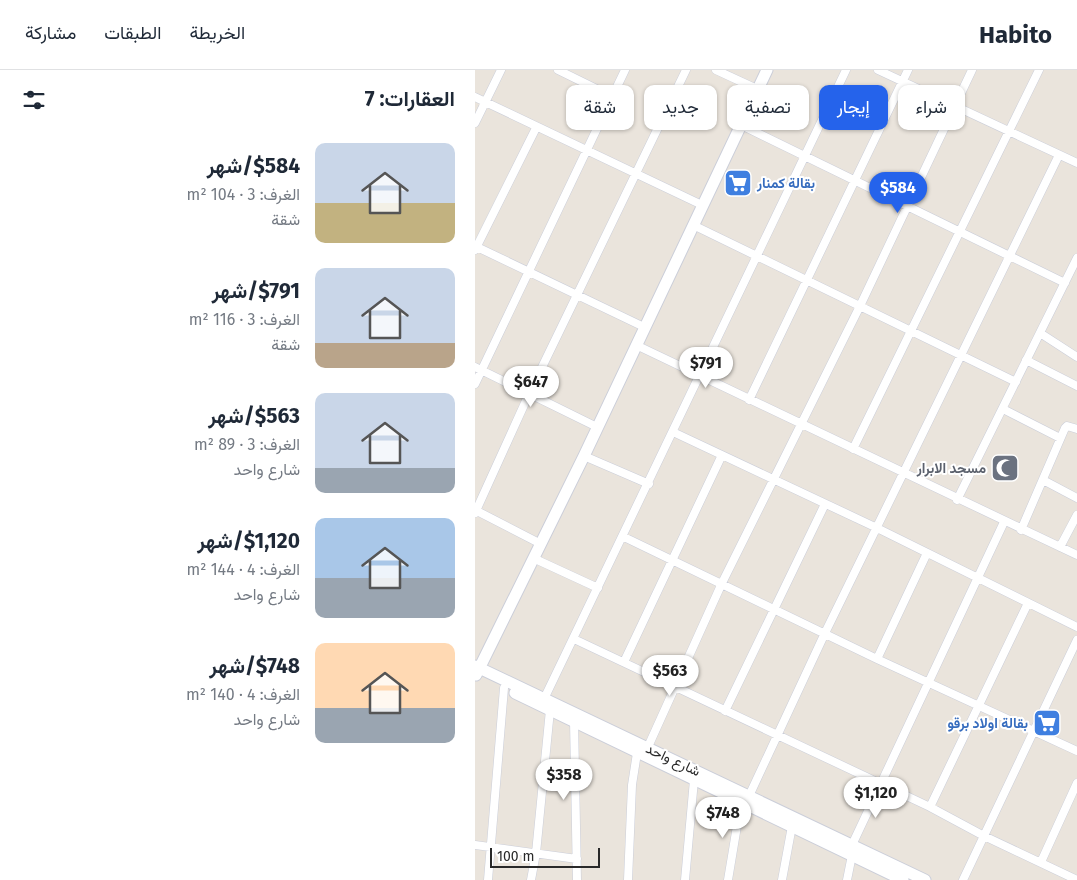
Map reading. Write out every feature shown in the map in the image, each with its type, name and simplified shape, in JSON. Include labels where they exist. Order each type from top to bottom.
[{"type":"street","points":[[475,123],[501,70]]},
{"type":"street","points":[[618,85],[625,70]]},
{"type":"street","points":[[541,544],[475,511],[529,394],[686,70]]},
{"type":"street","points":[[716,70],[748,85]]},
{"type":"street","points":[[759,85],[767,70]]},
{"type":"street","points":[[544,699],[624,537],[847,70]]},
{"type":"street","points":[[879,70],[911,85]]},
{"type":"street","points":[[749,400],[908,70]]},
{"type":"street","points":[[964,85],[972,70]]},
{"type":"street","points":[[853,449],[1039,70]]},
{"type":"street","points":[[562,71],[589,85]]},
{"type":"street","points":[[475,97],[536,128],[702,205]]},
{"type":"street","points":[[965,110],[1077,163]]},
{"type":"street","points":[[536,128],[475,248],[644,326]]},
{"type":"street","points":[[475,384],[478,368],[529,272],[597,130]]},
{"type":"street","points":[[477,671],[541,544],[739,130]]},
{"type":"street","points":[[751,130],[1065,283]]},
{"type":"street","points":[[628,880],[633,785],[642,751],[675,687],[772,479],[860,306],[942,130]]},
{"type":"street","points":[[728,880],[745,799],[1011,257],[1059,155]]},
{"type":"street","points":[[693,225],[1016,382]]},
{"type":"street","points":[[957,500],[1077,258]]},
{"type":"street","points":[[1040,333],[1077,358]]},
{"type":"street","points":[[636,345],[957,500],[1077,555]]},
{"type":"street","points":[[1026,360],[1077,386]]},
{"type":"street","points":[[478,368],[597,427]]},
{"type":"street","points":[[1003,409],[1060,438]]},
{"type":"street","points":[[1021,530],[1060,438],[1067,426],[1077,429]]},
{"type":"street","points":[[673,432],[877,528],[1077,627]]},
{"type":"street","points":[[624,662],[674,560],[722,455]]},
{"type":"street","points":[[583,456],[649,484]]},
{"type":"street","points":[[1043,480],[1077,498]]},
{"type":"street","points":[[725,711],[825,504]]},
{"type":"street","points":[[1060,547],[1077,515]]},
{"type":"street","points":[[847,880],[852,850],[880,783],[1004,522]]},
{"type":"street","points":[[624,537],[927,683],[1033,730],[1077,752]]},
{"type":"street","points":[[877,659],[927,553]]},
{"type":"street","points":[[533,558],[598,588]]},
{"type":"street","points":[[930,807],[1028,603]]},
{"type":"street","points":[[574,639],[880,783],[984,836],[1077,880]]},
{"type":"street","points":[[963,880],[1077,640]]},
{"type":"street","name":"شارع واحد","points":[[477,671],[504,688],[550,710],[574,718]]},
{"type":"street","name":"شارع واحد","points":[[477,671],[544,699],[574,718],[839,844],[925,880]]},
{"type":"street","points":[[488,880],[504,688]]},
{"type":"street","points":[[531,880],[536,854],[550,710]]},
{"type":"street","points":[[574,718],[577,880]]},
{"type":"street","name":"شارع واحد","points":[[642,751],[694,780],[745,799],[792,826],[839,844]]},
{"type":"street","points":[[543,778],[575,785]]},
{"type":"street","points":[[685,880],[694,780]]},
{"type":"street","points":[[1041,862],[1077,783]]},
{"type":"street","points":[[782,880],[792,826]]},
{"type":"street","points":[[475,845],[577,859]]},
{"type":"street","name":"شارع واحد","points":[[852,850],[903,880]]},
{"type":"place","name":"بقالة كمنار","points":[[738,183]]},
{"type":"place","name":"مسجد الابرار","points":[[1005,468]]},
{"type":"place","name":"بقالة اولاد برقو","points":[[1047,723]]}]
